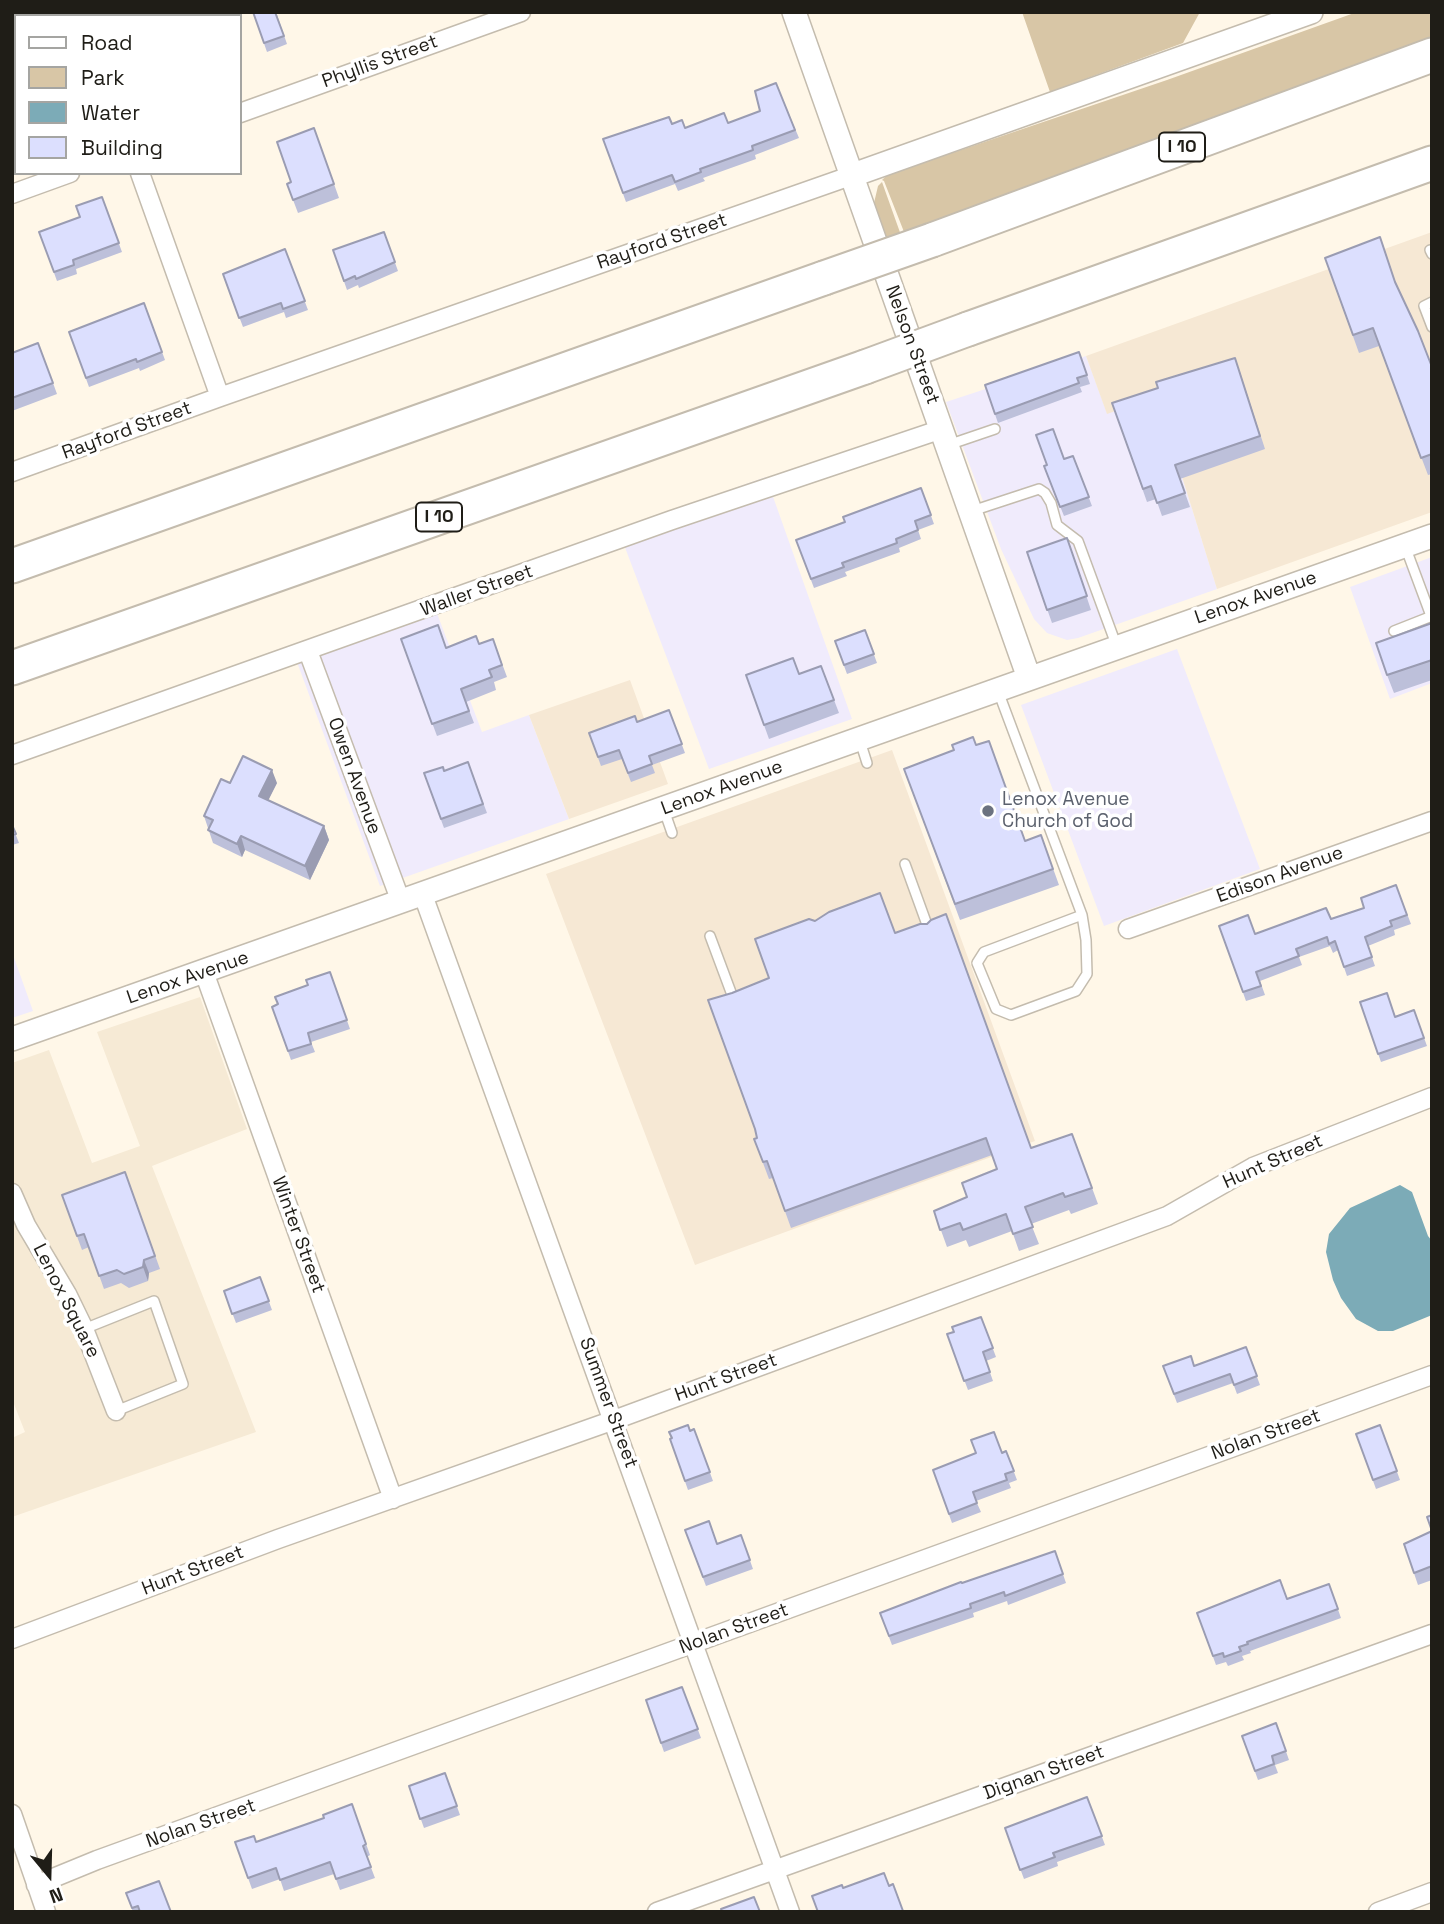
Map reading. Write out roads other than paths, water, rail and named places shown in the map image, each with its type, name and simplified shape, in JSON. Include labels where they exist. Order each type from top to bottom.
[{"type":"highway","name":"I 10","points":[[12,566],[932,240],[1432,55]]},
{"type":"highway","name":"I 10","points":[[12,668],[866,367],[1432,163]]},
{"type":"street","name":"Phyllis Street","points":[[242,112],[521,12]]},
{"type":"street","name":"Nelson Street","points":[[794,12],[1029,678]]},
{"type":"street","name":"Rayford Street","points":[[12,472],[1311,12]]},
{"type":"street","points":[[12,194],[64,175]]},
{"type":"street","points":[[141,175],[220,397]]},
{"type":"street","name":"Waller Street","points":[[12,755],[684,516],[945,437]]},
{"type":"street","name":"Lenox Avenue","points":[[12,1039],[1432,536]]},
{"type":"street","name":"Owen Avenue","points":[[308,650],[401,902]]},
{"type":"street","name":"Edison Avenue","points":[[1128,929],[1432,821]]},
{"type":"street","name":"Summer Street","points":[[423,895],[790,1912]]},
{"type":"street","name":"Winter Street","points":[[204,972],[393,1499]]},
{"type":"street","name":"Hunt Street","points":[[12,1639],[278,1539],[614,1420],[1167,1216],[1254,1167],[1432,1097]]},
{"type":"street","name":"Lenox Square","points":[[12,1193],[26,1225],[67,1294],[84,1329],[116,1410]]},
{"type":"street","name":"Nolan Street","points":[[36,1885],[97,1860],[1432,1375]]},
{"type":"street","name":"Dignan Street","points":[[657,1912],[1432,1634]]},
{"type":"street","points":[[12,1814],[46,1912]]},
{"type":"street","points":[[1378,1912],[1432,1892]]},
{"type":"lane","points":[[1432,302],[1424,306],[1432,327]]},
{"type":"lane","points":[[945,437],[995,429]]},
{"type":"lane","points":[[971,512],[1039,489],[1045,493],[1051,503],[1057,525],[1079,541],[1117,647]]},
{"type":"lane","points":[[1394,631],[1431,616],[1405,546]]},
{"type":"lane","points":[[997,690],[1082,915],[1087,974],[1076,991],[1011,1015],[996,1009],[977,963],[984,951],[1082,915]]},
{"type":"lane","points":[[859,739],[867,763]]},
{"type":"lane","points":[[663,809],[672,833]]},
{"type":"lane","points":[[905,864],[930,935]]},
{"type":"lane","points":[[710,936],[735,1004]]},
{"type":"lane","points":[[84,1329],[154,1301],[183,1384],[116,1410]]},
{"type":"water","points":[[1400,1185],[1412,1192],[1432,1241],[1432,1315],[1393,1331],[1378,1331],[1356,1319],[1341,1298],[1326,1252],[1329,1234],[1350,1208]]},
{"type":"place","name":"Lenox Avenue Church of God","points":[[988,811]]}]
